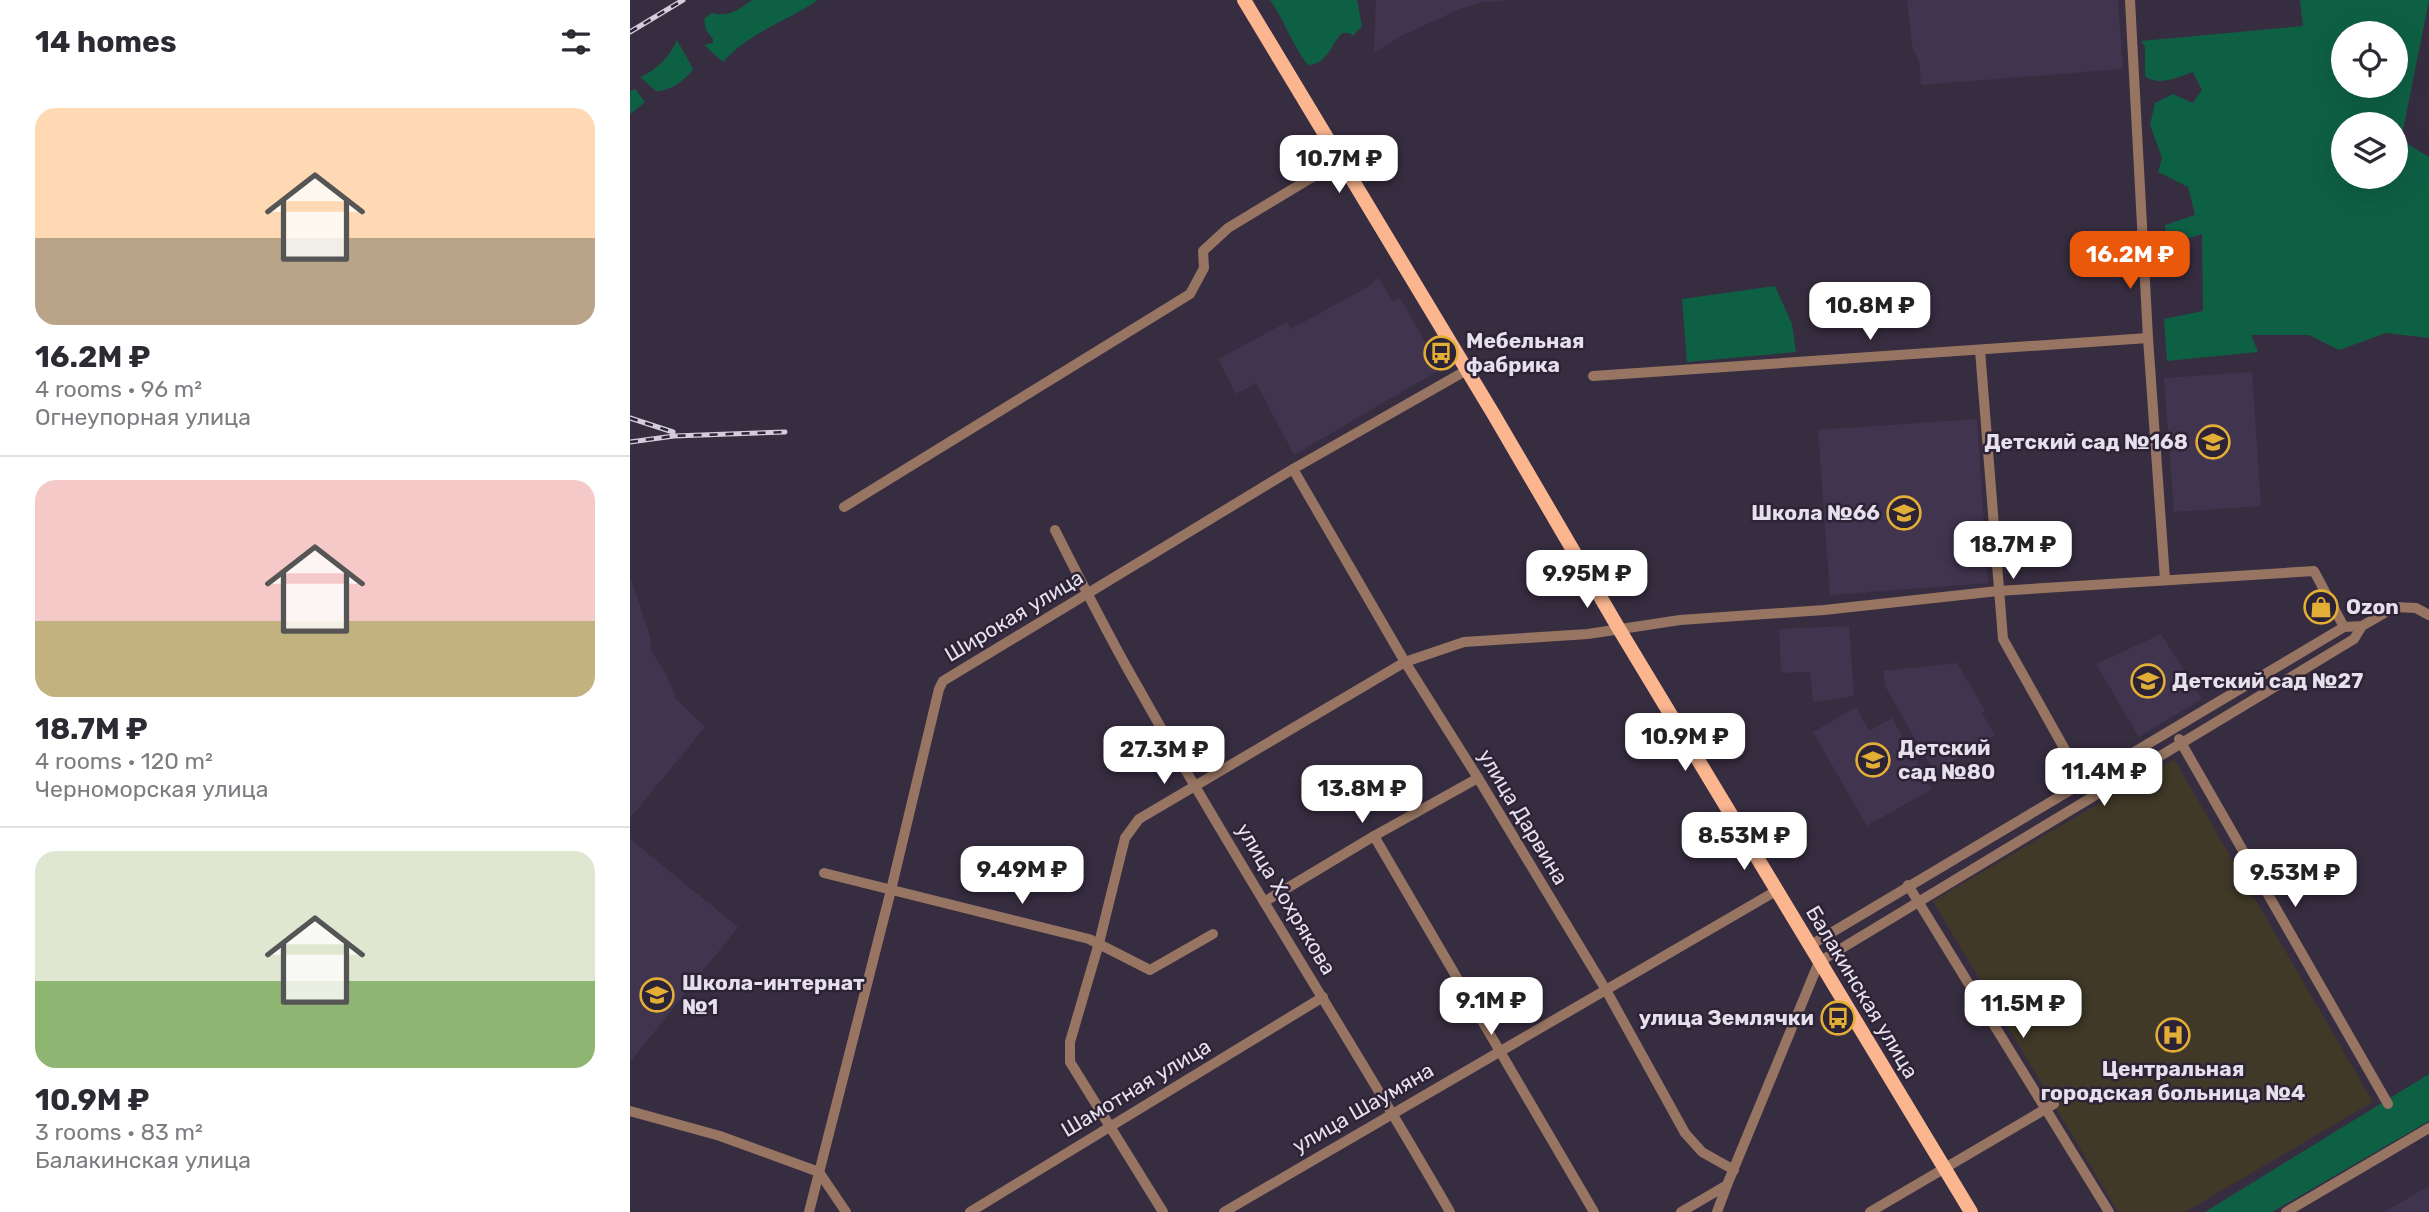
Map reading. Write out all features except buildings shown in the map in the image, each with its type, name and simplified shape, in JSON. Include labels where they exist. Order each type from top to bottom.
[{"type":"main road","name":"Балакинская улица","points":[[1244,0],[1776,891],[1971,1212]]},
{"type":"street","points":[[2130,0],[2148,338],[2165,580]]},
{"type":"street","points":[[844,507],[1190,294],[1204,268],[1203,251],[1228,228],[1339,161]]},
{"type":"street","points":[[1593,376],[2148,338]]},
{"type":"street","points":[[1980,350],[2003,639],[2091,797]]},
{"type":"street","name":"Широкая улица","points":[[809,1212],[943,681],[1293,469],[1467,370]]},
{"type":"street","name":"улица Дарвина","points":[[1293,469],[1405,662],[1605,990],[1685,1133],[1702,1152],[1734,1170]]},
{"type":"street","name":"улица Хохрякова","points":[[1055,530],[1138,689],[1450,1212]]},
{"type":"street","points":[[1163,1212],[1070,1062],[1070,1042],[1099,943],[1125,838],[1139,819],[1405,662],[1464,642],[1588,634],[1680,620],[1824,610],[1998,592],[2314,571],[2344,627]]},
{"type":"street","points":[[1809,946],[2344,627],[2362,626],[2395,607],[2416,608],[2429,615]]},
{"type":"street","points":[[1717,1212],[1819,962],[2354,639],[2362,626]]},
{"type":"street","points":[[2174,730],[2388,1104]]},
{"type":"street","points":[[1264,902],[1478,778]]},
{"type":"street","points":[[1374,836],[1594,1212]]},
{"type":"street","points":[[824,873],[1099,943],[1150,970],[1213,934]]},
{"type":"street","points":[[1908,886],[2050,1106],[2109,1212]]},
{"type":"street","name":"улица Шаумяна","points":[[1224,1212],[1776,891]]},
{"type":"street","name":"Шамотная улица","points":[[970,1212],[1323,997]]},
{"type":"street","points":[[1870,1212],[2050,1106]]},
{"type":"street","points":[[630,1111],[720,1136],[819,1172],[846,1212]]},
{"type":"street","points":[[2286,1212],[2429,1128]]},
{"type":"street","points":[[1681,1212],[1727,1185]]},
{"type":"shaded area","points":[[1376,0],[1515,0],[1484,2],[1460,9],[1399,37],[1374,53]]},
{"type":"shaded area","points":[[1907,0],[2118,0],[2123,69],[1921,85],[1919,61],[1912,46]]},
{"type":"shaded area","points":[[1379,278],[1393,302],[1400,298],[1441,369],[1294,455],[1256,383],[1236,394],[1218,359],[1287,322],[1291,329],[1373,284],[1372,282]]},
{"type":"shaded area","name":"Детский сад №168","points":[[2252,372],[2261,506],[2174,512],[2164,378]]},
{"type":"shaded area","name":"Школа №66","points":[[1977,419],[1988,583],[1830,595],[1818,430]]},
{"type":"shaded area","points":[[630,576],[650,637],[651,650],[669,680],[676,699],[705,727],[630,818]]},
{"type":"shaded area","points":[[1849,626],[1854,696],[1813,702],[1810,672],[1781,673],[1779,629]]},
{"type":"shaded area","name":"Детский сад №27","points":[[2161,634],[2202,699],[2139,737],[2096,664]]},
{"type":"shaded area","points":[[1957,663],[1985,711],[1982,713],[1995,736],[1934,772],[1885,686],[1883,671]]},
{"type":"shaded area","name":"Детский сад №80","points":[[1856,707],[1869,731],[1892,718],[1932,789],[1867,826],[1813,732]]},
{"type":"shaded area","name":"Центральная городская больница №4","points":[[2174,759],[2373,1102],[2185,1212],[2118,1212],[1933,901]]},
{"type":"shaded area","name":"Школа-интернат №1","points":[[630,839],[738,927],[630,1062]]},
{"type":"shaded area","points":[[2429,1186],[2429,1212],[2384,1212]]},
{"type":"green space","points":[[752,0],[818,0],[756,35],[723,62],[704,45],[713,43],[713,39],[706,30],[704,19],[712,13],[733,12]]},
{"type":"green space","points":[[1270,0],[1357,0],[1362,26],[1353,36],[1350,33],[1342,33],[1325,57],[1308,65]]},
{"type":"green space","points":[[2300,0],[2429,0],[2407,112],[2331,112],[2331,189],[2408,189],[2408,144],[2429,157],[2429,338],[2386,333],[2339,350],[2309,335],[2251,335],[2258,352],[2167,361],[2164,319],[2203,311],[2202,234],[2166,245],[2165,225],[2195,215],[2188,187],[2158,172],[2162,158],[2150,125],[2155,103],[2173,94],[2193,103],[2202,90],[2193,72],[2162,81],[2145,76],[2145,47],[2141,41],[2303,26]]},
{"type":"green space","points":[[677,40],[693,69],[677,84],[656,91],[640,77],[662,62]]},
{"type":"green space","points":[[635,89],[645,102],[630,114],[630,91]]},
{"type":"green space","points":[[1775,286],[1792,324],[1796,352],[1687,362],[1682,299]]},
{"type":"green space","points":[[2429,1074],[2429,1121],[2272,1212],[2205,1212]]},
{"type":"railway","points":[[630,32],[683,0]]},
{"type":"railway","points":[[630,418],[673,432]]},
{"type":"railway","points":[[630,442],[674,436],[785,432]]},
{"type":"place","name":"Мебельная фабрика","points":[[1441,353]]},
{"type":"place","name":"Детский сад №168","points":[[2213,442]]},
{"type":"place","name":"Школа №66","points":[[1904,513]]},
{"type":"place","name":"Ozon","points":[[2321,607]]},
{"type":"place","name":"Детский сад №27","points":[[2148,681]]},
{"type":"place","name":"Детский сад №80","points":[[1873,760]]},
{"type":"place","name":"Школа-интернат №1","points":[[657,995]]},
{"type":"place","name":"улица Землячки","points":[[1838,1018]]},
{"type":"place","name":"Центральная городская больница №4","points":[[2173,1035]]}]
